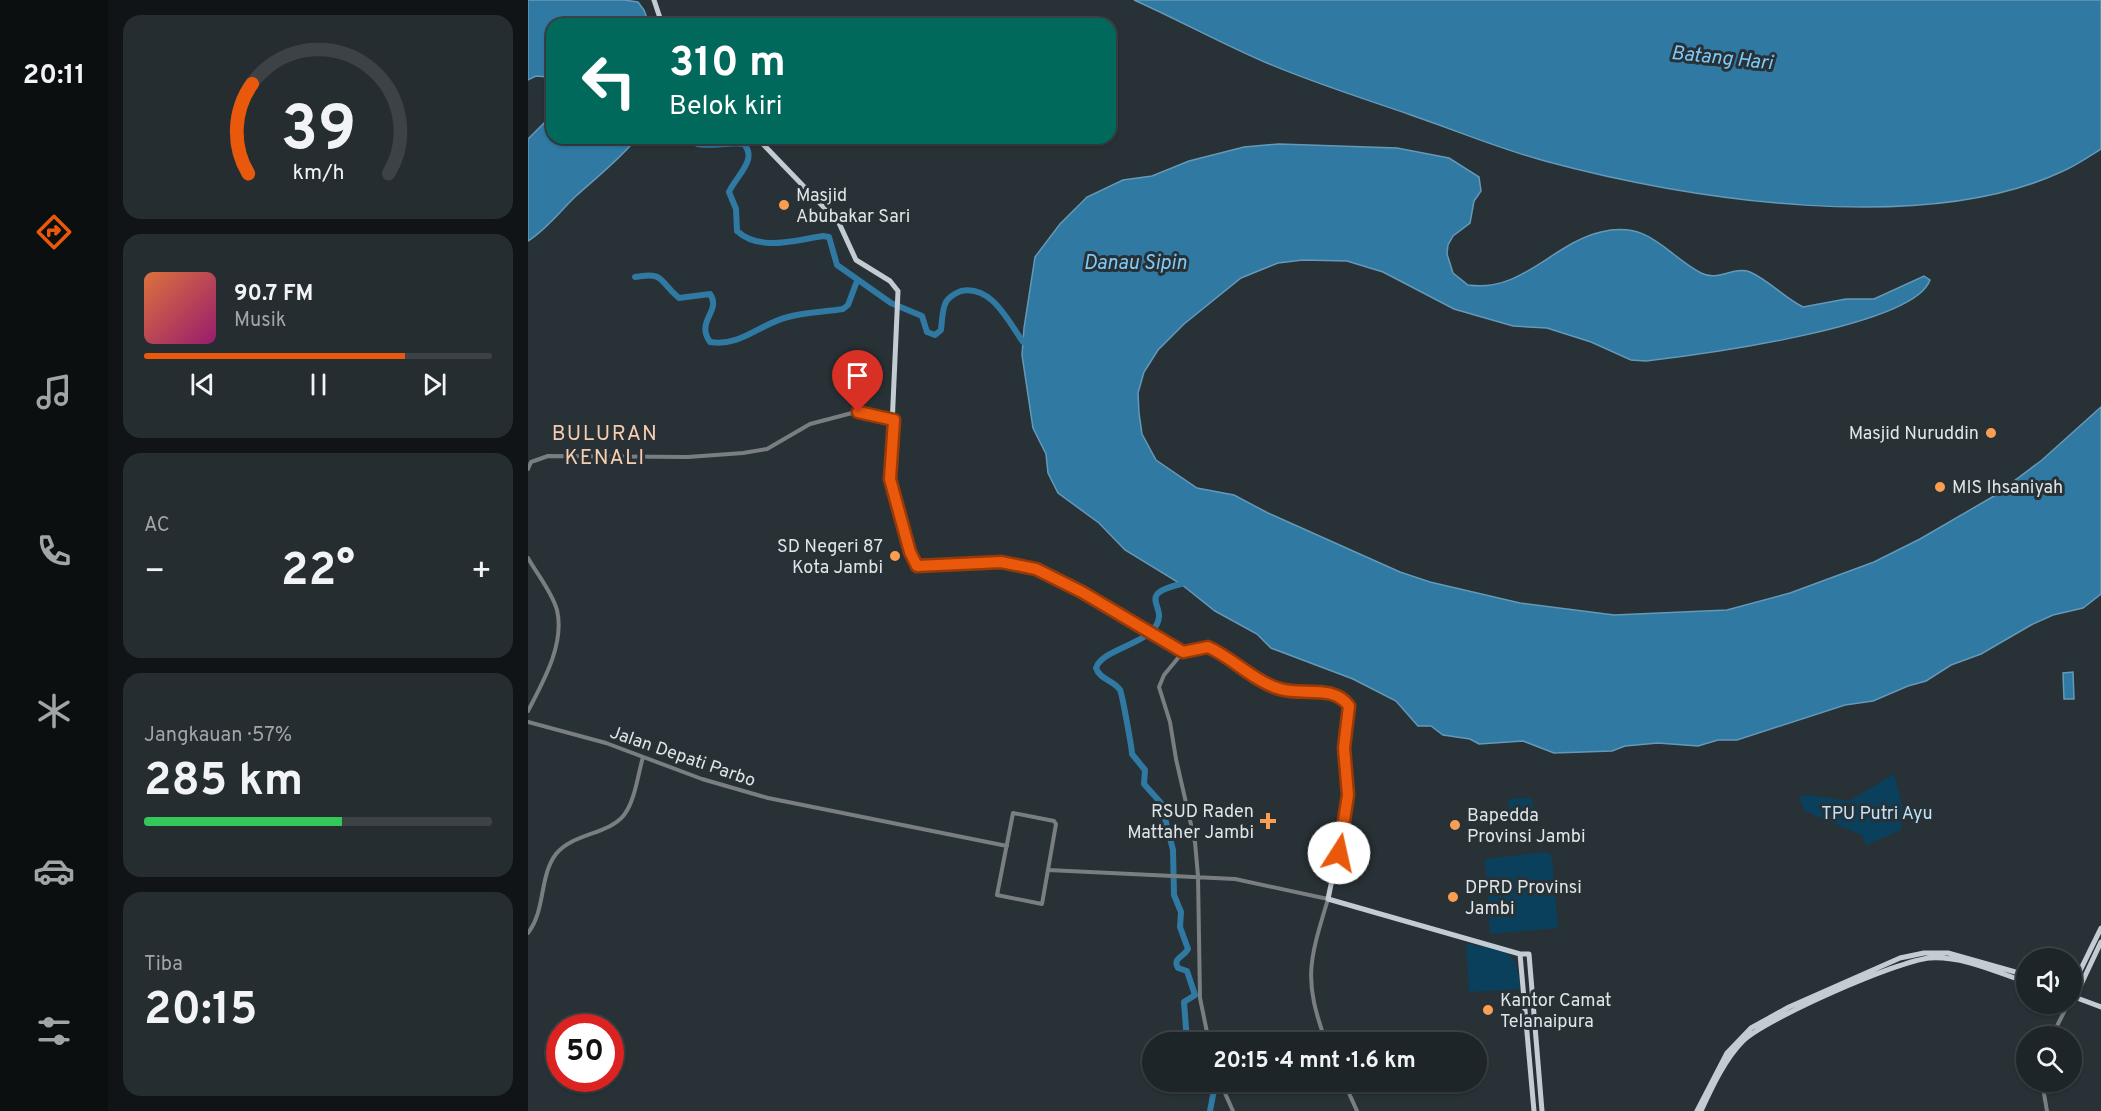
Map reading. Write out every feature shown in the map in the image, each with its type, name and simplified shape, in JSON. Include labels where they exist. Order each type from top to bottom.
[{"type":"main road","points":[[654,0],[660,18]]},
{"type":"main road","points":[[763,144],[838,223],[856,260],[893,284],[899,296],[890,479],[910,552],[917,566],[992,562],[1023,565],[1082,592],[1183,652],[1208,647],[1277,688],[1299,693],[1331,693],[1341,697],[1349,706],[1344,748],[1348,773],[1346,812],[1328,899],[1520,954],[1528,954],[1542,1111]]},
{"type":"main road","points":[[2082,967],[2101,928]]},
{"type":"main road","points":[[2082,981],[2101,942]]},
{"type":"main road","points":[[1864,977],[1912,954],[1938,952],[1976,959],[2016,972]]},
{"type":"main road","points":[[1520,954],[1534,1111]]},
{"type":"main road","points":[[1697,1111],[1726,1053],[1751,1028],[1856,980],[1908,962],[1931,958],[1957,960],[2016,979]]},
{"type":"main road","points":[[1701,1111],[1731,1056],[1750,1034],[1856,980]]},
{"type":"main road","points":[[2082,1002],[2101,1007]]},
{"type":"street","points":[[528,469],[531,462],[548,456],[688,457],[742,453],[767,449],[810,424],[852,413],[862,412],[894,420]]},
{"type":"street","points":[[528,558],[556,607],[558,626],[555,650],[528,711]]},
{"type":"street","points":[[1183,652],[1164,675],[1159,687],[1170,722],[1195,842],[1198,876],[1199,979],[1207,1032]]},
{"type":"street","name":"Jalan Depati Parbo","points":[[528,722],[606,743],[732,789],[1007,846]]},
{"type":"street","points":[[528,933],[538,917],[555,856],[563,848],[610,825],[625,814],[643,757]]},
{"type":"street","points":[[1012,813],[1054,821],[1056,828],[1042,904],[997,895],[1007,846],[1012,813]]},
{"type":"street","points":[[1048,870],[1169,874],[1235,879],[1328,899],[1309,976],[1323,1032]]},
{"type":"street","points":[[1224,1092],[1233,1111]]},
{"type":"street","points":[[1349,1092],[1358,1111]]},
{"type":"street","points":[[2044,1092],[2047,1111]]},
{"type":"green space","name":"TPU Putri Ayu","points":[[1894,774],[1903,809],[1901,830],[1866,845],[1862,835],[1805,811],[1799,797],[1809,795],[1849,801]]},
{"type":"green space","points":[[1532,798],[1534,819],[1510,821],[1508,799]]},
{"type":"green space","points":[[1546,852],[1552,856],[1558,928],[1490,934],[1485,859]]},
{"type":"green space","points":[[1466,944],[1499,950],[1512,957],[1519,975],[1520,989],[1469,992]]},
{"type":"water","points":[[528,0],[624,0],[638,2],[644,10],[647,18],[546,18],[546,77],[536,76],[528,80]]},
{"type":"water","name":"Batang Hari","points":[[1134,0],[2101,0],[2101,149],[2061,172],[2005,192],[1942,203],[1875,207],[1805,205],[1667,188],[1528,156],[1338,90],[1250,56]]},
{"type":"water","points":[[546,121],[546,144],[632,144],[528,241],[528,139]]},
{"type":"water","name":"Danau Sipin","points":[[1279,144],[1397,148],[1449,158],[1479,177],[1481,191],[1474,201],[1470,223],[1453,236],[1448,245],[1447,254],[1453,273],[1468,285],[1505,282],[1584,238],[1601,232],[1618,230],[1645,235],[1688,265],[1707,275],[1738,271],[1750,272],[1803,307],[1846,299],[1874,299],[1924,276],[1930,280],[1915,297],[1886,312],[1847,325],[1754,345],[1646,361],[1631,360],[1591,342],[1547,328],[1513,326],[1454,309],[1383,272],[1347,261],[1303,260],[1278,263],[1241,278],[1184,324],[1158,350],[1144,372],[1138,393],[1142,434],[1156,460],[1197,488],[1234,495],[1268,513],[1400,572],[1430,582],[1520,603],[1614,615],[1727,610],[1790,593],[1874,562],[1920,539],[1994,496],[2042,460],[2101,407],[2101,594],[2083,608],[2053,615],[1981,654],[1951,665],[1926,681],[1873,701],[1845,705],[1737,740],[1718,740],[1698,746],[1658,743],[1625,746],[1612,751],[1554,753],[1523,741],[1479,744],[1470,739],[1443,735],[1431,726],[1418,726],[1396,701],[1353,679],[1271,648],[1257,634],[1215,611],[1181,584],[1125,550],[1099,523],[1058,493],[1048,473],[1046,454],[1033,428],[1022,355],[1035,257],[1060,224],[1087,197],[1123,180],[1152,176],[1189,161],[1244,147]]},
{"type":"water","points":[[2073,672],[2074,699],[2064,699],[2063,673]]},
{"type":"waterway","points":[[697,144],[732,144]]},
{"type":"waterway","points":[[732,144],[744,144]]},
{"type":"waterway","points":[[744,144],[749,156],[729,192],[736,209],[737,231],[746,237],[767,243],[829,237],[837,265],[891,303],[922,316],[927,332],[935,335],[941,330],[944,308],[949,298],[961,291],[982,293],[998,306],[1023,342]]},
{"type":"waterway","points":[[635,277],[657,277],[679,298],[710,294],[713,306],[705,328],[706,335],[710,342],[721,343],[741,338],[788,317],[843,309],[848,305],[857,281]]},
{"type":"waterway","points":[[1181,584],[1167,588],[1156,596],[1159,617],[1151,631],[1107,656],[1096,668],[1120,690],[1132,754],[1145,770],[1144,784],[1161,803],[1173,850],[1174,895],[1181,912],[1180,927],[1188,949],[1176,962],[1178,968],[1187,971],[1195,995],[1184,1002],[1186,1032]]},
{"type":"waterway","points":[[1210,1111],[1214,1092]]},
{"type":"place","name":"Masjid Abubakar Sari","points":[[784,205]]},
{"type":"place","name":"Masjid Nuruddin","points":[[1991,433]]},
{"type":"place","name":"MIS Ihsaniyah","points":[[1940,487]]},
{"type":"place","name":"SD Negeri 87 Kota Jambi","points":[[895,556]]},
{"type":"place","name":"RSUD Raden Mattaher Jambi","points":[[1268,821]]},
{"type":"place","name":"Bapedda Provinsi Jambi","points":[[1455,825]]},
{"type":"place","name":"DPRD Provinsi Jambi","points":[[1453,897]]},
{"type":"place","name":"Kantor Camat Telanaipura","points":[[1488,1010]]},
{"type":"district","name":"BULURAN KENALI","points":[[605,445]]},
{"type":"route","points":[[858,412],[894,420],[890,479],[910,552],[917,566],[992,562],[1020,564],[1054,577],[1082,592],[1183,652],[1208,647],[1277,688],[1299,693],[1331,693],[1341,697],[1349,706],[1348,730],[1344,748],[1348,773],[1348,795],[1339,853]]}]
